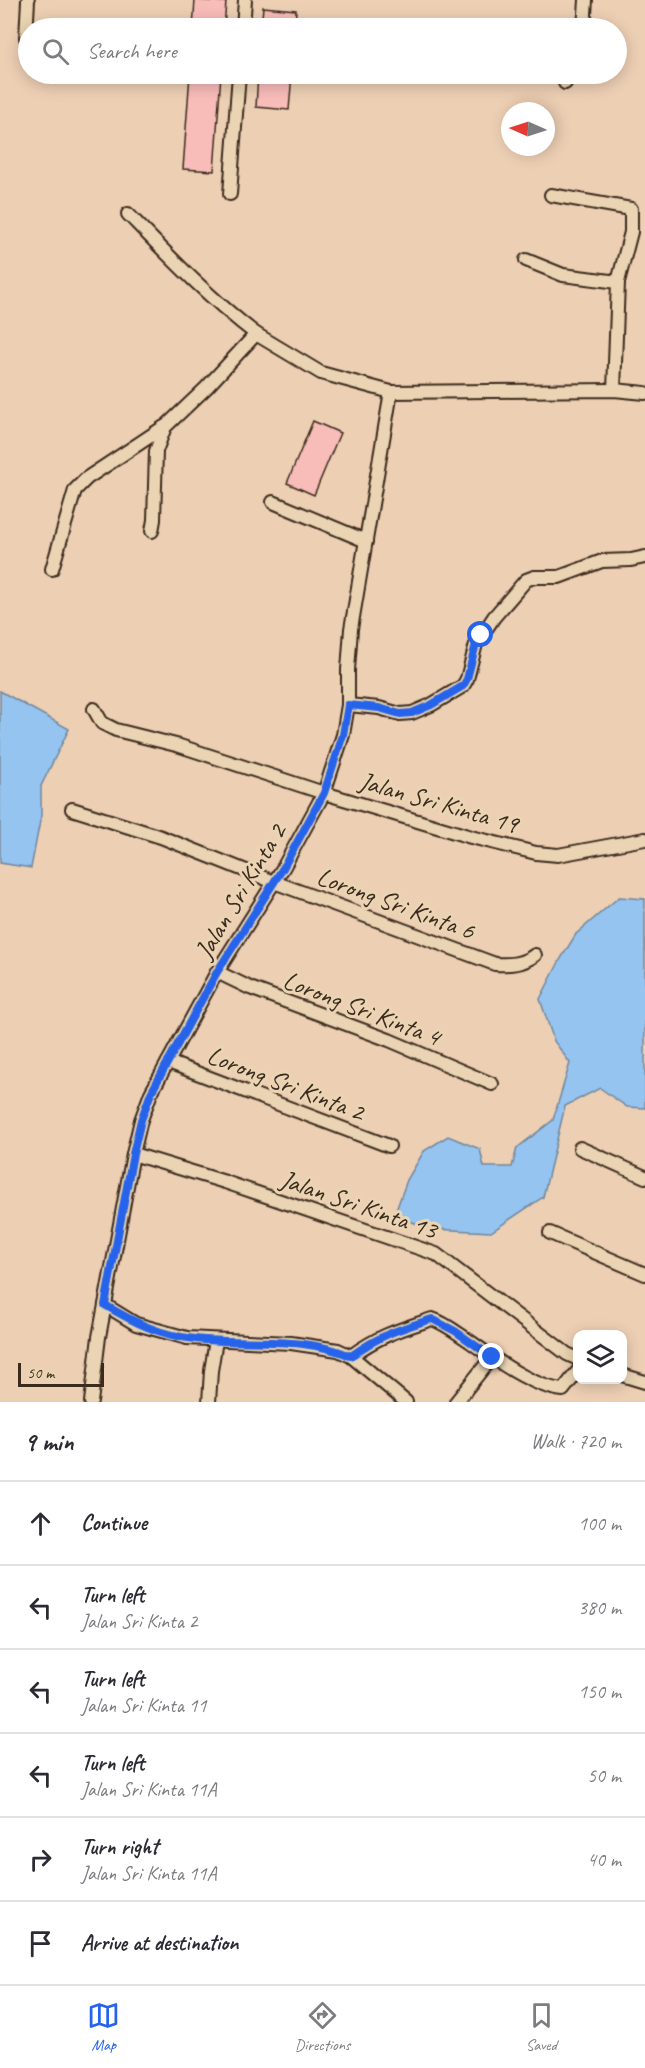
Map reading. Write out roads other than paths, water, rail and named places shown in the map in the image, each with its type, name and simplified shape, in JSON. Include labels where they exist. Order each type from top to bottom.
[{"type":"street","points":[[27,18],[28,0]]},
{"type":"street","points":[[244,18],[245,0]]},
{"type":"street","points":[[585,18],[586,0]]},
{"type":"street","points":[[230,194],[238,84]]},
{"type":"street","points":[[550,195],[631,209],[645,209]]},
{"type":"street","points":[[614,390],[618,282],[631,232],[631,209]]},
{"type":"street","points":[[128,214],[166,255],[222,308],[256,334],[321,373],[390,392],[614,390],[645,393]]},
{"type":"street","points":[[526,260],[563,275],[618,282]]},
{"type":"street","points":[[52,569],[75,490],[87,478],[165,427],[206,388],[256,334]]},
{"type":"street","name":"Jalan Sri Kinta 2","points":[[91,1402],[105,1305],[133,1154],[141,1120],[151,1093],[217,972],[274,882],[324,793],[343,735],[348,705],[351,629],[390,392]]},
{"type":"street","points":[[152,531],[156,451],[165,427]]},
{"type":"street","points":[[273,502],[366,541]]},
{"type":"street","points":[[348,705],[379,708],[400,714],[412,713],[431,705],[463,686],[476,644],[494,617],[526,580],[534,577],[559,577],[602,561],[645,557]]},
{"type":"street","name":"Jalan Sri Kinta 19","points":[[94,709],[102,723],[116,730],[180,746],[324,793],[471,837],[536,853],[558,855],[645,839]]},
{"type":"street","name":"Lorong Sri Kinta 6","points":[[72,810],[161,837],[274,882],[495,964],[510,965],[536,955]]},
{"type":"street","name":"Lorong Sri Kinta 4","points":[[217,972],[250,988],[389,1040],[492,1084]]},
{"type":"street","name":"Lorong Sri Kinta 2","points":[[168,1062],[389,1146]]},
{"type":"street","points":[[580,1148],[645,1177]]},
{"type":"street","name":"Jalan Sri Kinta 13","points":[[133,1154],[236,1185],[436,1254],[573,1357]]},
{"type":"street","points":[[550,1233],[645,1274]]},
{"type":"street","points":[[105,1305],[136,1324],[187,1338],[291,1342],[338,1350],[351,1356],[406,1402]]},
{"type":"street","points":[[351,1356],[372,1340],[394,1330],[410,1328],[432,1319],[455,1331],[492,1357],[531,1380],[563,1390],[573,1377]]},
{"type":"street","points":[[208,1402],[210,1371],[216,1340]]},
{"type":"street","points":[[456,1402],[492,1357]]},
{"type":"street","points":[[627,1377],[645,1382]]},
{"type":"water","points":[[0,691],[69,729],[41,786],[41,816],[31,868],[0,863]]},
{"type":"water","points":[[619,897],[645,899],[645,1108],[627,1107],[600,1088],[565,1106],[543,1197],[491,1232],[433,1229],[394,1216],[407,1180],[424,1151],[448,1136],[480,1149],[484,1167],[512,1167],[517,1148],[553,1120],[570,1063],[554,1041],[540,999],[576,934]]}]
